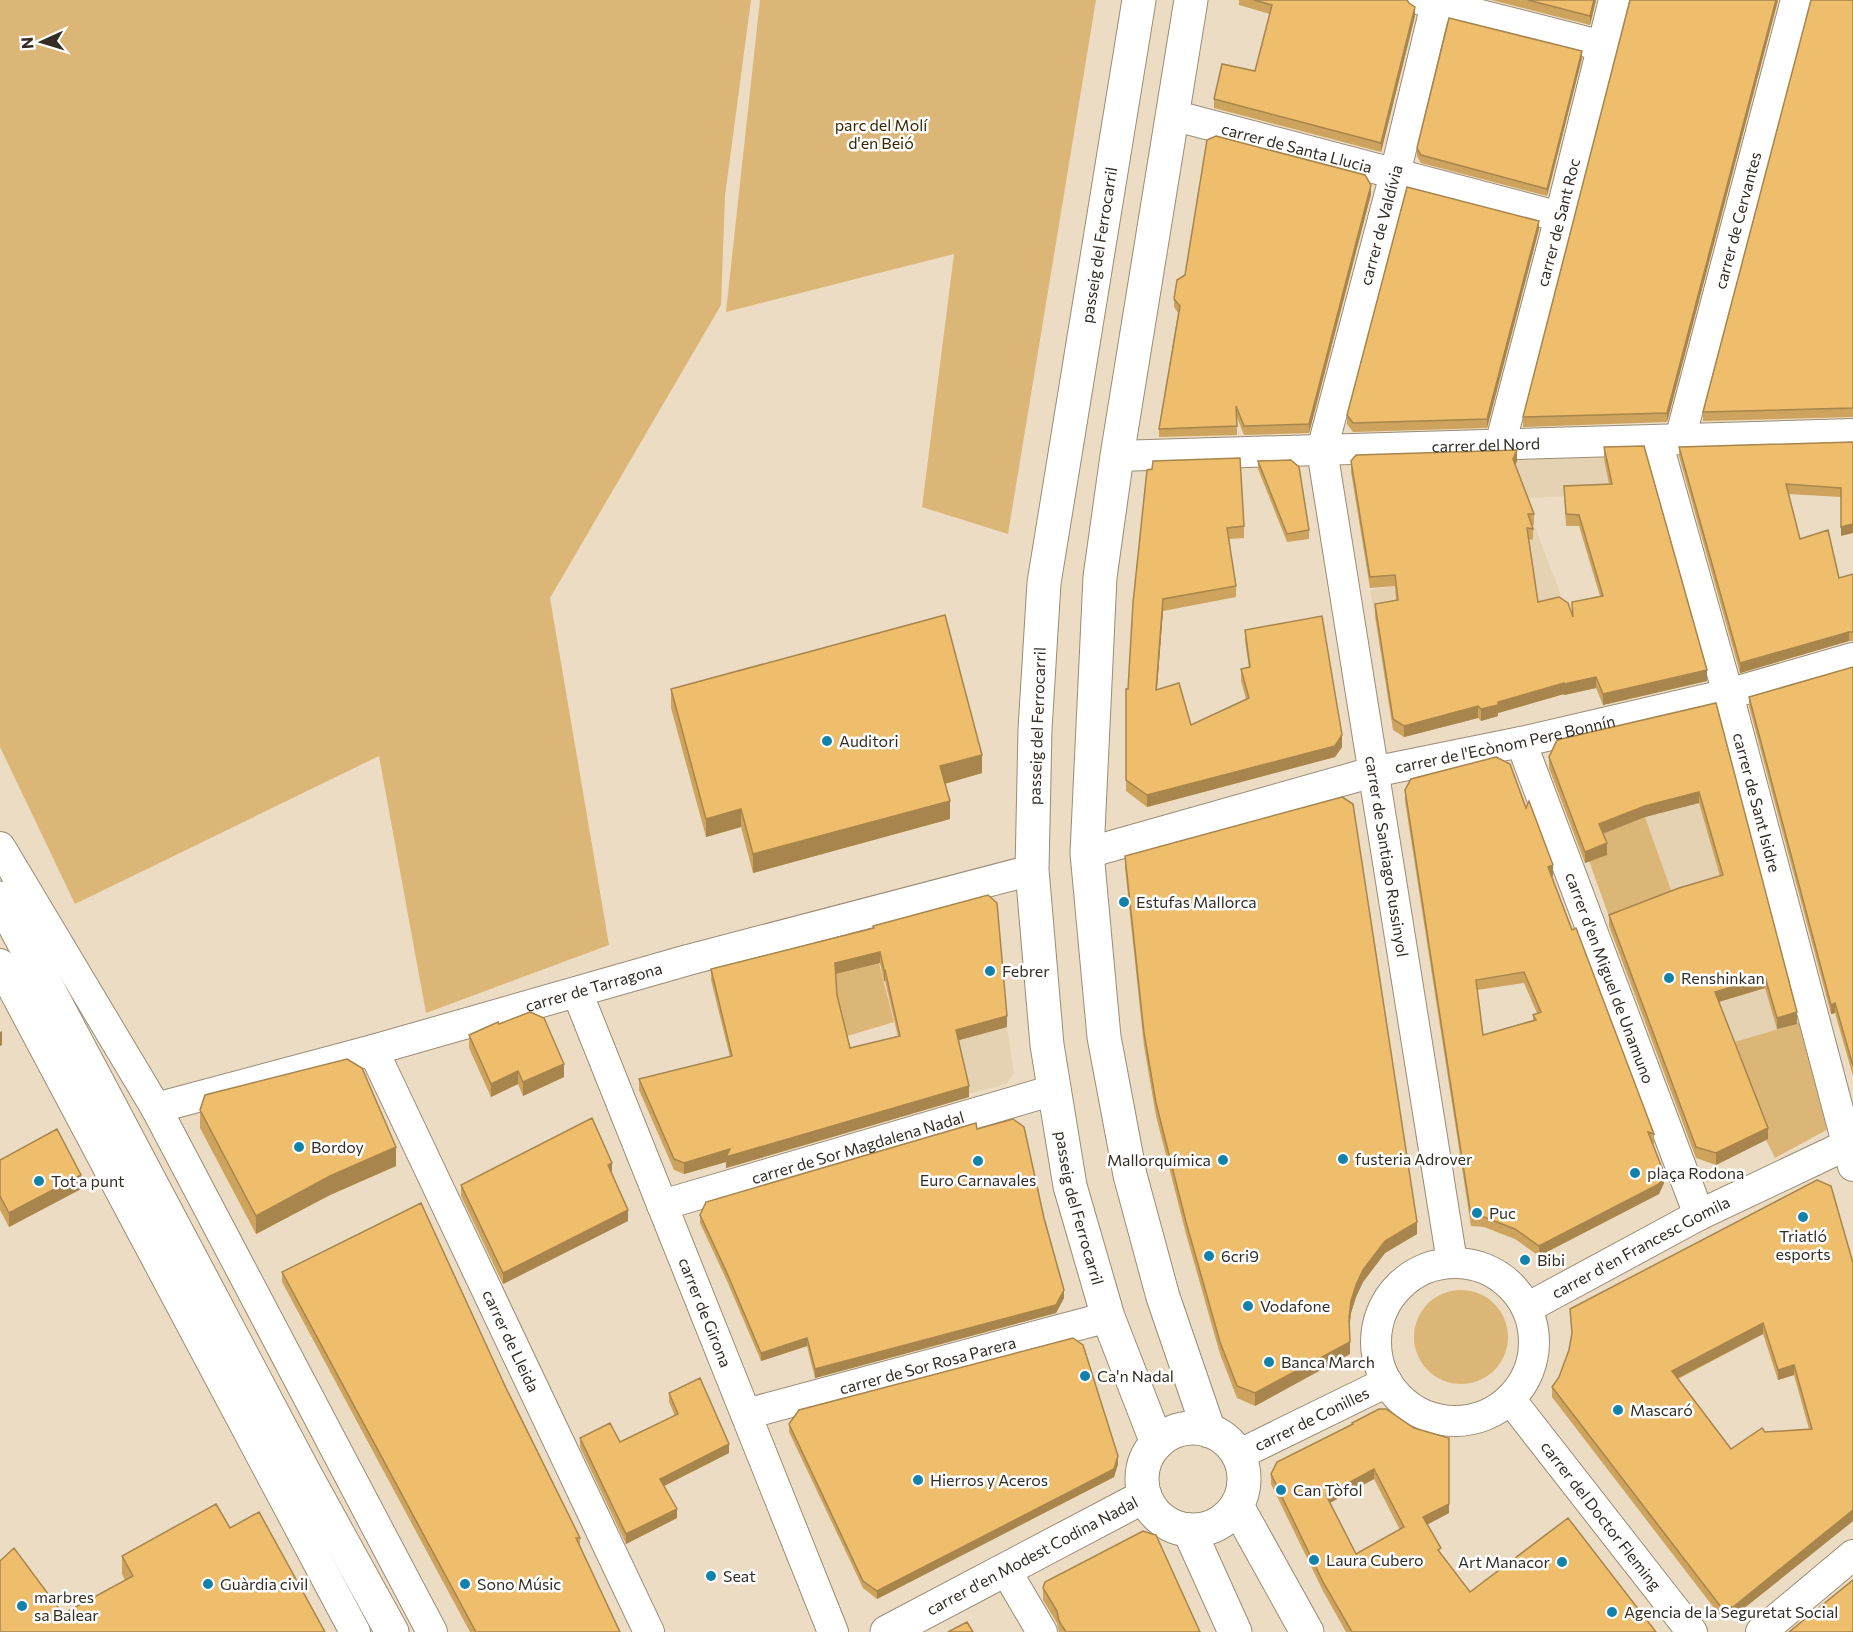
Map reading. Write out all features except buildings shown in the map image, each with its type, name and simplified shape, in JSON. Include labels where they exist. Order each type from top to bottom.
[{"type":"main road","name":"passeig del Ferrocarril","points":[[1139,0],[1044,583],[1035,729],[1032,870],[1047,1045],[1070,1186],[1108,1317],[1157,1443]]},
{"type":"main road","points":[[1191,0],[1117,456],[1100,577],[1087,853],[1104,1037],[1130,1175],[1163,1297],[1209,1431]]},
{"type":"main road","points":[[0,898],[301,1466],[392,1632]]},
{"type":"main road","points":[[1191,1428],[1209,1431],[1221,1436],[1238,1455],[1244,1472],[1243,1490],[1237,1506],[1224,1520],[1207,1529],[1189,1530],[1170,1525],[1154,1513],[1145,1496],[1142,1482],[1143,1468],[1157,1443],[1173,1432],[1191,1428]]},
{"type":"main road","name":"carrer d'en Modest Codina Nadal","points":[[888,1632],[1145,1496]]},
{"type":"main road","points":[[1237,1506],[1307,1632]]},
{"type":"main road","points":[[1189,1530],[1235,1632]]},
{"type":"street","name":"carrer de Sant Roc","points":[[1500,445],[1614,0]]},
{"type":"street","name":"carrer de Cervantes","points":[[1668,440],[1796,0]]},
{"type":"street","points":[[1432,1],[1603,46]]},
{"type":"street","name":"carrer de Valdívia","points":[[1322,450],[1395,174],[1432,1]]},
{"type":"street","name":"carrer de Santa Llucia","points":[[1172,115],[1560,217]]},
{"type":"street","name":"carrer del Nord","points":[[1117,456],[1853,434]]},
{"type":"street","name":"carrer de Sant Isidre","points":[[1668,440],[1728,694],[1851,1151]]},
{"type":"street","name":"carrer de Santiago Russinyol","points":[[1322,450],[1452,1262]]},
{"type":"street","name":"carrer de l'Ecònom Pere Bonnín","points":[[1087,853],[1373,772],[1521,742],[1728,694],[1853,658]]},
{"type":"street","name":"carrer d'en Miguel de Unamuno","points":[[1521,742],[1699,1215]]},
{"type":"street","points":[[0,847],[156,1108],[432,1632]]},
{"type":"street","name":"carrer de Tarragona","points":[[156,1108],[373,1050],[688,960],[1032,870]]},
{"type":"street","points":[[0,964],[355,1632]]},
{"type":"street","name":"carrer de Girona","points":[[577,992],[833,1632]]},
{"type":"street","name":"carrer de Lleida","points":[[373,1050],[649,1632]]},
{"type":"street","name":"carrer de Sor Magdalena Nadal","points":[[662,1205],[1054,1090]]},
{"type":"street","name":"carrer d'en Francesc Gomila","points":[[1527,1308],[1699,1215],[1851,1151]]},
{"type":"street","points":[[1452,1262],[1475,1265],[1497,1274],[1514,1289],[1527,1308],[1534,1332],[1533,1356],[1525,1379],[1510,1399],[1491,1413],[1468,1420],[1444,1420],[1422,1414],[1402,1400],[1387,1382],[1377,1356],[1377,1329],[1386,1303],[1403,1282],[1426,1268],[1452,1262]]},
{"type":"street","name":"carrer de Sor Rosa Parera","points":[[746,1414],[1108,1317]]},
{"type":"street","name":"carrer de Conilles","points":[[1238,1455],[1387,1382]]},
{"type":"street","name":"carrer del Doctor Fleming","points":[[1510,1399],[1692,1632]]},
{"type":"street","points":[[1761,1632],[1853,1555]]},
{"type":"street","points":[[1005,1569],[1042,1632]]},
{"type":"shaded area","points":[[1644,457],[1654,493],[1524,498],[1596,687],[1564,695],[1542,613],[1512,621],[1534,703],[1498,713],[1455,613],[1376,625],[1370,590],[1450,577],[1481,461]]},
{"type":"shaded area","points":[[1700,803],[1763,874],[1675,901],[1645,817]]},
{"type":"shaded area","points":[[1793,980],[1805,1021],[1731,1043],[1715,1003]]},
{"type":"shaded area","points":[[938,1007],[1007,1027],[1014,1073],[1006,1084],[968,1094],[902,1055],[893,1018]]},
{"type":"green space","points":[[0,0],[751,0],[725,196],[721,305],[550,598],[609,945],[426,1013],[379,756],[75,904],[0,747]]},
{"type":"green space","name":"parc del Molí d'en Beió","points":[[760,0],[1096,0],[1008,534],[922,507],[954,254],[726,312]]},
{"type":"green space","points":[[1645,817],[1675,901],[1612,925],[1582,841]]},
{"type":"green space","points":[[873,939],[894,1022],[844,1037],[829,975]]},
{"type":"green space","points":[[1805,1021],[1834,1126],[1775,1158],[1766,1140],[1731,1043]]},
{"type":"green space","points":[[1461,1290],[1479,1294],[1494,1304],[1504,1319],[1508,1337],[1504,1355],[1494,1370],[1479,1380],[1461,1384],[1443,1380],[1428,1370],[1418,1355],[1414,1337],[1418,1319],[1428,1304],[1443,1294]]},
{"type":"place","name":"Auditori","points":[[827,741]]},
{"type":"place","name":"Estufas Mallorca","points":[[1124,902]]},
{"type":"place","name":"Febrer","points":[[990,971]]},
{"type":"place","name":"Renshinkan","points":[[1669,978]]},
{"type":"place","name":"Bordoy","points":[[299,1147]]},
{"type":"place","name":"fusteria Adrover","points":[[1343,1159]]},
{"type":"place","name":"Mallorquímica","points":[[1223,1160]]},
{"type":"place","name":"Euro Carnavales","points":[[978,1161]]},
{"type":"place","name":"plaça Rodona","points":[[1635,1173]]},
{"type":"place","name":"Tot a punt","points":[[39,1181]]},
{"type":"place","name":"Puc","points":[[1477,1213]]},
{"type":"place","name":"Triatló esports","points":[[1803,1217]]},
{"type":"place","name":"6cri9","points":[[1209,1256]]},
{"type":"place","name":"Bibi","points":[[1525,1260]]},
{"type":"place","name":"Vodafone","points":[[1248,1306]]},
{"type":"place","name":"Banca March","points":[[1269,1362]]},
{"type":"place","name":"Ca'n Nadal","points":[[1085,1376]]},
{"type":"place","name":"Mascaró","points":[[1618,1410]]},
{"type":"place","name":"Hierros y Aceros","points":[[918,1480]]},
{"type":"place","name":"Can Tòfol","points":[[1281,1490]]},
{"type":"place","name":"Laura Cubero","points":[[1314,1560]]},
{"type":"place","name":"Art Manacor","points":[[1562,1562]]},
{"type":"place","name":"Seat","points":[[711,1576]]},
{"type":"place","name":"Guàrdia civil","points":[[208,1584]]},
{"type":"place","name":"Sono Músic","points":[[465,1584]]},
{"type":"place","name":"marbres sa Balear","points":[[22,1606]]},
{"type":"place","name":"Agencia de la Seguretat Social","points":[[1612,1612]]}]
